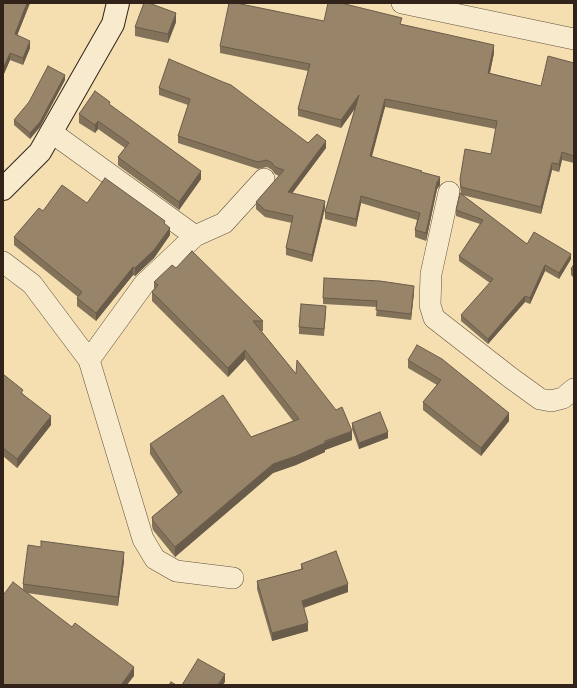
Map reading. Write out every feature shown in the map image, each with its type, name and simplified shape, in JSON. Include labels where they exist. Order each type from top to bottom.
[{"type":"street","points":[[3,189],[40,152],[113,24],[118,3]]},
{"type":"street","points":[[402,3],[574,39]]},
{"type":"street","points":[[51,132],[195,236]]},
{"type":"street","points":[[89,360],[144,284],[195,236],[224,223],[264,179]]},
{"type":"street","points":[[449,192],[432,274],[430,305],[434,318],[540,400],[551,401],[563,398],[574,389]]},
{"type":"street","points":[[3,262],[32,284],[89,360],[143,540],[155,558],[176,571],[233,578]]},
{"type":"building","points":[[3,3],[27,3],[15,34],[30,41],[23,58],[10,53],[3,69]]},
{"type":"building","points":[[144,3],[149,3],[176,13],[168,34],[135,27]]},
{"type":"building","points":[[229,3],[236,3],[324,21],[328,3],[341,3],[402,18],[400,24],[494,45],[488,73],[541,86],[548,56],[574,63],[574,156],[562,152],[559,164],[552,163],[541,207],[461,187],[460,179],[465,149],[491,154],[497,121],[385,99],[370,156],[440,177],[437,182],[426,233],[415,230],[420,213],[361,196],[356,219],[325,212],[359,95],[341,120],[298,109],[310,64],[220,46]]},
{"type":"building","points":[[169,59],[231,85],[308,143],[317,134],[326,141],[288,192],[325,201],[312,255],[286,248],[293,216],[265,210],[256,202],[284,170],[275,167],[267,160],[258,162],[178,136],[190,99],[159,88]]},
{"type":"building","points":[[48,66],[65,75],[40,122],[30,133],[14,120],[29,102]]},
{"type":"building","points":[[95,91],[110,102],[109,104],[201,171],[179,202],[118,157],[129,143],[98,121],[95,125],[79,114]]},
{"type":"building","points":[[105,178],[165,221],[164,223],[170,228],[154,250],[135,268],[133,267],[96,313],[77,298],[82,292],[14,237],[39,208],[43,211],[62,185],[87,203]]},
{"type":"building","points":[[460,193],[527,244],[534,232],[571,254],[559,273],[545,265],[530,298],[525,296],[488,339],[461,315],[493,279],[459,256],[483,220],[456,210]]},
{"type":"building","points":[[192,251],[263,321],[253,321],[296,374],[297,360],[336,410],[342,407],[352,431],[325,441],[325,443],[296,456],[273,464],[175,547],[153,521],[152,517],[182,492],[150,444],[223,395],[251,437],[299,419],[245,350],[228,368],[152,292],[158,285],[154,282],[172,265],[176,268]]},
{"type":"building","points":[[574,264],[574,271],[571,269]]},
{"type":"building","points":[[324,278],[380,281],[414,286],[411,314],[376,310],[377,301],[323,298]]},
{"type":"building","points":[[301,304],[326,306],[324,329],[299,327]]},
{"type":"building","points":[[417,345],[442,359],[509,413],[481,448],[423,402],[441,380],[408,360]]},
{"type":"building","points":[[3,374],[23,390],[21,393],[51,416],[17,459],[3,448]]},
{"type":"building","points":[[380,412],[388,432],[359,443],[352,423]]},
{"type":"building","points":[[41,541],[124,552],[118,597],[23,584],[28,545],[41,547]]},
{"type":"building","points":[[336,551],[348,584],[302,601],[308,623],[272,633],[257,581],[303,569],[301,564]]},
{"type":"building","points":[[13,582],[72,627],[75,623],[134,667],[121,685],[3,685],[3,594]]},
{"type":"building","points":[[198,659],[225,674],[218,685],[182,685]]},
{"type":"building","points":[[171,682],[176,685],[169,685]]}]
